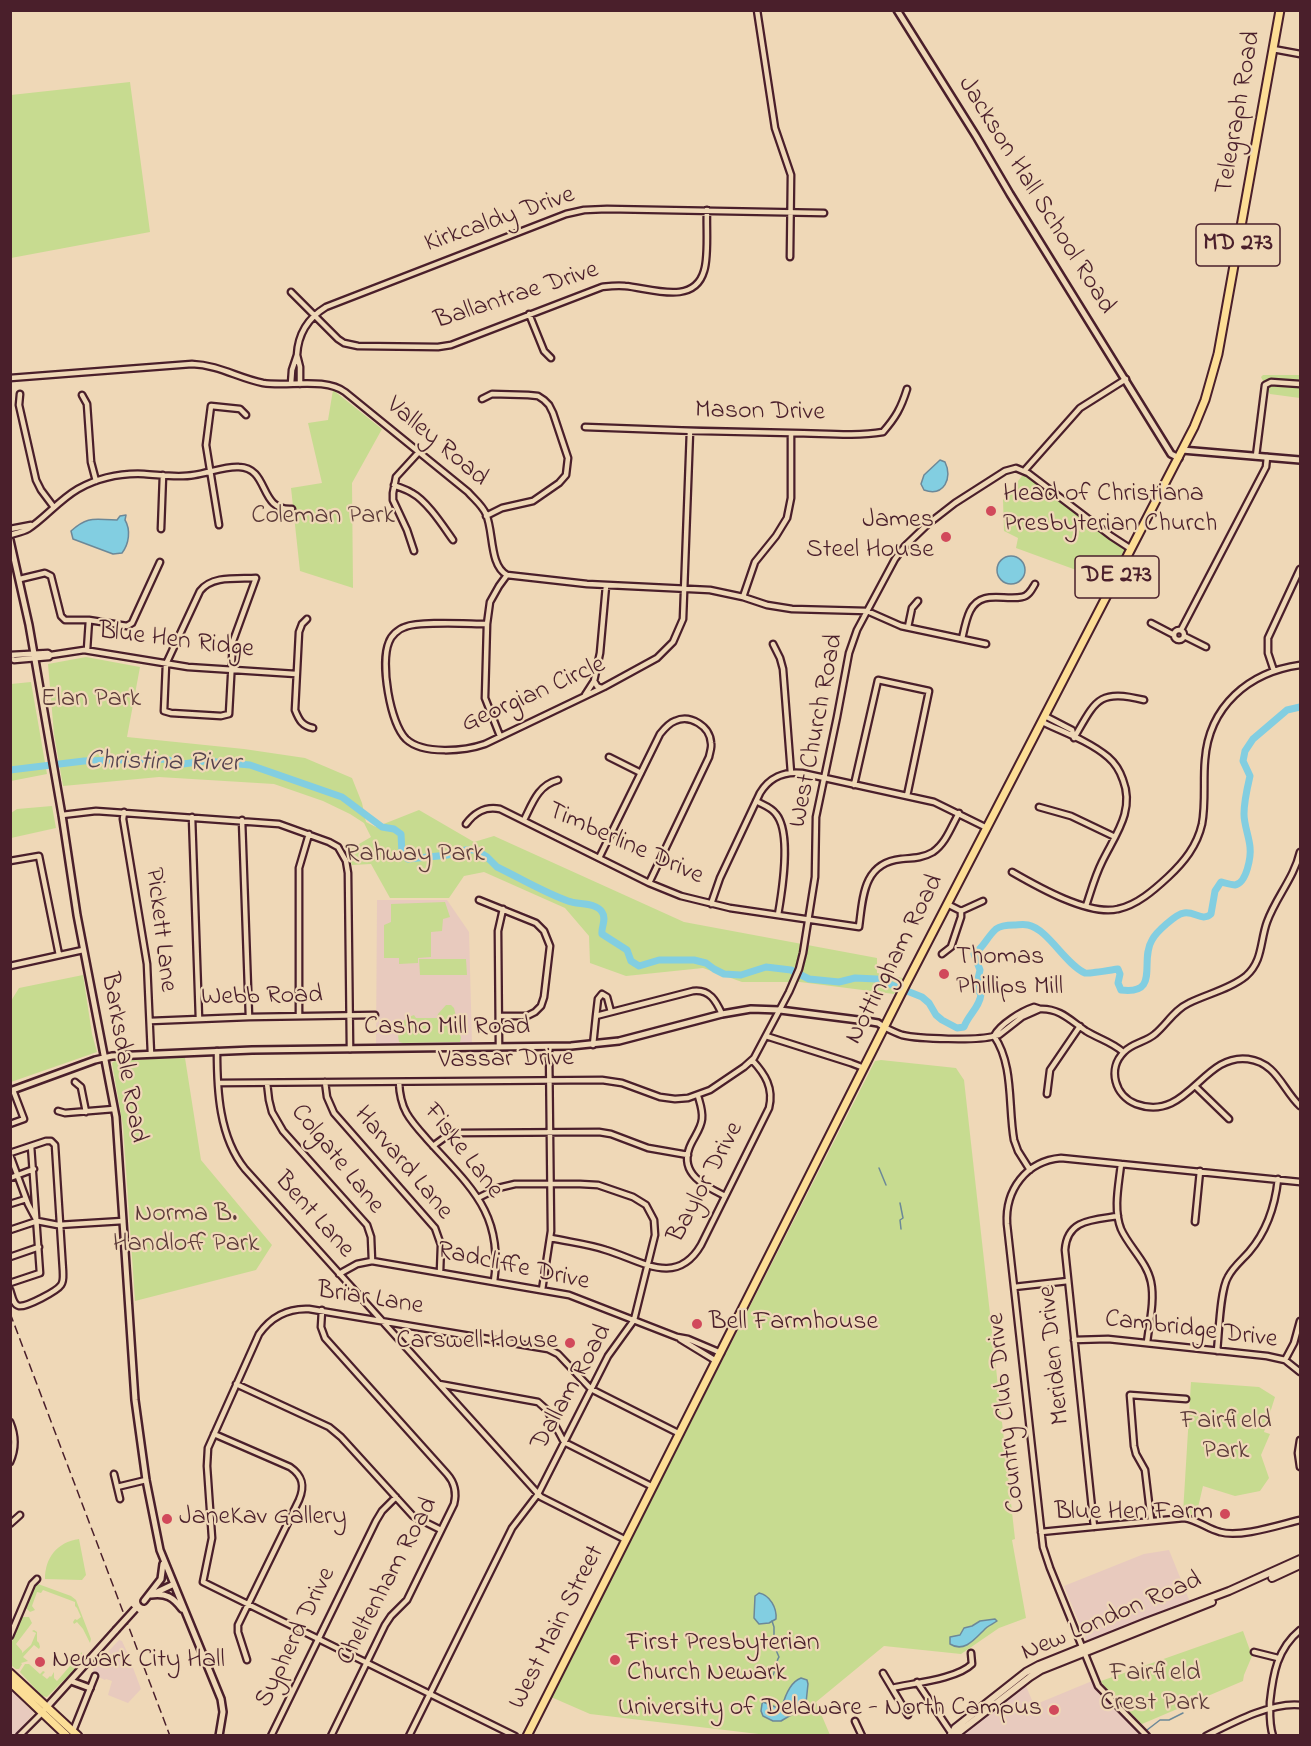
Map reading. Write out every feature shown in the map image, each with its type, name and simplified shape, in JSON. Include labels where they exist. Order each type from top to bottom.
[{"type":"main road","name":"Telegraph Road","points":[[1205,400],[1217,359],[1280,10]]},
{"type":"main road","name":"Nottingham Road","points":[[626,1540],[901,993],[1179,458],[1205,400]]},
{"type":"main road","name":"West Main Street","points":[[527,1736],[626,1540]]},
{"type":"main road","name":"New London Road","points":[[1083,1650],[1229,1592],[1300,1559]]},
{"type":"main road","name":"New London Road","points":[[952,1735],[955,1728],[1026,1672],[1061,1655],[1083,1650],[1300,1565]]},
{"type":"main road","points":[[10,1673],[45,1710]]},
{"type":"main road","points":[[10,1682],[73,1734]]},
{"type":"street","points":[[757,10],[775,128],[791,175],[790,257]]},
{"type":"street","name":"Jackson Hall School Road","points":[[897,10],[1172,454],[1179,458]]},
{"type":"street","points":[[1273,49],[1300,54]]},
{"type":"street","name":"Kirkcaldy Drive","points":[[291,384],[292,370],[302,333],[315,316],[334,303],[566,214],[599,209],[824,213]]},
{"type":"street","name":"Ballantrae Drive","points":[[291,292],[338,339],[349,344],[438,347],[456,343],[607,286],[625,286],[675,293],[693,287],[701,278],[705,268],[707,210]]},
{"type":"street","points":[[529,314],[544,351],[551,358]]},
{"type":"street","name":"Kirkcaldy Drive","points":[[297,355],[300,384]]},
{"type":"street","name":"Valley Road","points":[[10,378],[192,364],[208,365],[260,382],[326,385],[341,388],[468,492],[482,507],[497,564],[507,575]]},
{"type":"street","points":[[1126,379],[1074,413],[1024,470],[1131,549]]},
{"type":"street","points":[[1256,456],[1265,385],[1271,382],[1300,384]]},
{"type":"street","name":"Mason Drive","points":[[585,427],[863,436],[883,432],[901,409],[907,389]]},
{"type":"street","points":[[20,394],[19,405],[36,480],[40,490],[53,507]]},
{"type":"street","points":[[482,399],[492,394],[538,396],[544,400],[554,413],[568,458],[566,475],[559,483],[533,501],[502,508],[486,516]]},
{"type":"street","points":[[82,395],[87,404],[91,462],[96,481]]},
{"type":"street","points":[[219,525],[206,446],[211,406],[240,409],[246,415]]},
{"type":"street","name":"Georgian Circle","points":[[487,624],[420,624],[405,627],[395,633],[389,642],[385,659],[392,708],[398,726],[407,740],[420,746],[458,750],[485,744],[604,687],[657,658],[674,642],[683,619],[690,431]]},
{"type":"street","points":[[742,597],[755,562],[787,518],[791,498],[791,433]]},
{"type":"street","points":[[1182,450],[1300,460]]},
{"type":"street","points":[[414,551],[393,500],[396,477],[418,453]]},
{"type":"street","points":[[1174,635],[1176,631],[1181,630],[1266,467],[1267,457]]},
{"type":"street","points":[[10,529],[31,525],[77,490],[96,481],[125,475],[188,476],[232,467],[246,468],[258,476],[267,496],[274,504],[286,510],[292,509]]},
{"type":"street","name":"West Church Road","points":[[766,1036],[799,969],[803,953],[816,870],[816,817],[850,647],[855,634],[895,559],[905,546],[955,503],[1005,471],[1013,468],[1024,470]]},
{"type":"street","points":[[161,530],[162,475]]},
{"type":"street","points":[[394,485],[419,498],[453,540]]},
{"type":"street","points":[[10,535],[29,529],[31,525]]},
{"type":"street","name":"Barksdale Road","points":[[10,540],[35,656],[83,950],[118,1132],[135,1400],[146,1480],[160,1550],[221,1699],[223,1712],[219,1736]]},
{"type":"street","points":[[20,579],[50,574],[60,613],[67,621],[89,620],[123,626],[130,625],[160,562]]},
{"type":"street","points":[[1274,670],[1268,653],[1268,638],[1300,568]]},
{"type":"street","points":[[500,736],[485,698],[487,624],[490,602],[507,575],[606,586],[710,590],[792,609],[867,611],[895,624],[986,644]]},
{"type":"street","points":[[256,578],[234,637],[228,714],[225,716],[164,711],[166,664],[203,586],[214,580],[256,578]]},
{"type":"street","points":[[962,639],[969,612],[979,600],[992,596],[1023,597],[1029,594],[1035,584]]},
{"type":"street","points":[[584,697],[594,681],[600,653],[606,586]]},
{"type":"street","points":[[908,627],[912,608],[918,601]]},
{"type":"street","points":[[307,619],[299,632],[295,703],[297,717],[305,726],[313,728]]},
{"type":"street","points":[[87,650],[89,620]]},
{"type":"street","points":[[1151,623],[1174,635],[1178,640],[1184,636]]},
{"type":"street","points":[[1181,630],[1184,636],[1206,647]]},
{"type":"street","points":[[773,644],[782,663],[791,773]]},
{"type":"street","name":"Blue Hen Ridge","points":[[10,656],[14,660],[87,650],[196,668],[296,674]]},
{"type":"street","points":[[1012,872],[1053,894],[1099,910],[1111,911],[1128,906],[1150,891],[1183,861],[1194,845],[1202,825],[1205,760],[1212,728],[1222,710],[1251,682],[1274,670],[1300,665]]},
{"type":"street","points":[[854,785],[878,680],[929,690],[907,796]]},
{"type":"street","points":[[594,681],[597,686],[604,687]]},
{"type":"street","points":[[1074,738],[1092,708],[1105,698],[1118,695],[1144,700]]},
{"type":"street","points":[[599,858],[660,734],[676,720],[686,719],[701,724],[706,729],[711,744],[709,757],[649,883]]},
{"type":"street","points":[[1043,719],[1072,730],[1074,738],[1106,756],[1122,776],[1126,788],[1127,807],[1124,819],[1099,869],[1086,906]]},
{"type":"street","points":[[609,757],[641,773]]},
{"type":"street","points":[[711,904],[717,885],[756,801],[763,788],[780,775],[791,773],[823,778],[939,804],[987,828]]},
{"type":"street","points":[[524,820],[542,787],[558,780]]},
{"type":"street","points":[[756,801],[773,811],[782,826],[784,876],[778,915]]},
{"type":"street","points":[[1039,807],[1071,816],[1115,837]]},
{"type":"street","name":"Timberline Drive","points":[[466,824],[476,813],[489,808],[500,809],[649,883],[681,896],[711,904],[859,927],[866,885],[875,871],[889,862],[921,857],[932,852],[943,842],[959,813]]},
{"type":"street","points":[[62,815],[90,811],[124,812],[279,824],[338,847],[348,866],[350,1049]]},
{"type":"street","name":"Pickett Lane","points":[[124,812],[123,819],[147,964],[151,1054]]},
{"type":"street","points":[[192,817],[200,1019]]},
{"type":"street","points":[[242,820],[249,1017]]},
{"type":"street","points":[[299,1016],[298,875],[309,834]]},
{"type":"street","points":[[1300,852],[1292,877],[1268,920],[1259,958],[1249,973],[1234,984],[1182,1007],[1157,1033],[1123,1052],[1117,1064],[1115,1079],[1121,1093],[1131,1102],[1149,1107],[1166,1105],[1180,1099],[1210,1072],[1225,1063],[1239,1059],[1253,1060],[1275,1072],[1300,1106]]},
{"type":"street","points":[[10,861],[39,856],[59,955]]},
{"type":"street","points":[[479,900],[529,920],[540,927],[547,936],[550,952],[541,1006],[527,1016],[498,1017]]},
{"type":"street","points":[[961,911],[984,901]]},
{"type":"street","points":[[947,904],[961,911]]},
{"type":"street","points":[[499,1047],[498,931],[503,909]]},
{"type":"street","points":[[942,954],[951,948],[961,911]]},
{"type":"street","points":[[10,966],[83,950]]},
{"type":"street","points":[[596,1016],[698,990],[711,996],[722,1014]]},
{"type":"street","points":[[592,1045],[598,999],[602,994],[607,997],[611,1012]]},
{"type":"street","points":[[994,1036],[996,1031],[1022,1012],[1034,1007],[1060,1012],[1093,1034],[1111,1042],[1123,1052]]},
{"type":"street","name":"Casho Mill Road","points":[[12,1090],[104,1057],[217,1051],[592,1045],[619,1041],[722,1014],[752,1009],[780,1010],[872,1022],[884,1027]]},
{"type":"street","name":"Webb Road","points":[[150,1021],[375,1016]]},
{"type":"street","points":[[1047,1094],[1050,1070],[1080,1026]]},
{"type":"street","points":[[884,1027],[909,1036],[978,1039],[994,1036]]},
{"type":"street","points":[[766,1036],[864,1068]]},
{"type":"street","name":"Vassar Drive","points":[[218,1083],[595,1080],[629,1085],[654,1096],[682,1099],[698,1096],[710,1090],[752,1060],[766,1036]]},
{"type":"street","points":[[994,1036],[1003,1050],[1016,1146],[1030,1170],[1044,1161],[1061,1158],[1300,1182]]},
{"type":"street","points":[[542,1290],[551,1238],[549,1047]]},
{"type":"street","name":"Bent Lane","points":[[217,1051],[218,1083],[226,1133],[236,1157],[250,1175],[541,1497],[626,1540]]},
{"type":"street","name":"Baylor Drive","points":[[551,1238],[598,1247],[648,1266],[670,1269],[689,1260],[701,1245],[764,1119],[770,1102],[767,1080],[752,1060]]},
{"type":"street","points":[[75,1082],[81,1087],[86,1112]]},
{"type":"street","name":"Harvard Lane","points":[[325,1082],[327,1097],[334,1113],[435,1228],[441,1245],[440,1272]]},
{"type":"street","name":"Fiske Lane","points":[[399,1082],[400,1099],[407,1115],[478,1198],[487,1213],[494,1234],[496,1260],[494,1282]]},
{"type":"street","name":"Colgate Lane","points":[[267,1083],[272,1112],[283,1131],[367,1225],[371,1237],[372,1261]]},
{"type":"street","points":[[1195,1086],[1229,1119]]},
{"type":"street","points":[[10,1124],[24,1119],[12,1090]]},
{"type":"street","points":[[698,1096],[702,1120],[689,1149],[689,1167],[695,1178],[704,1186],[725,1196]]},
{"type":"street","points":[[58,1111],[86,1112],[114,1108]]},
{"type":"street","points":[[433,1146],[456,1133],[605,1132],[643,1147],[688,1155]]},
{"type":"street","points":[[10,1290],[15,1304],[19,1306],[51,1293],[63,1282],[55,1145],[46,1141],[10,1154],[37,1221]]},
{"type":"street","points":[[10,1283],[40,1273],[32,1146]]},
{"type":"street","points":[[1121,1164],[1118,1216],[1122,1230],[1151,1282],[1152,1295],[1147,1343]]},
{"type":"street","points":[[10,1178],[34,1169]]},
{"type":"street","name":"Country Club Drive","points":[[1030,1170],[1021,1177],[1016,1185],[1009,1200],[1007,1212],[1041,1532],[1047,1560],[1100,1689],[1147,1736]]},
{"type":"street","points":[[1195,1222],[1200,1171]]},
{"type":"street","points":[[1217,1351],[1226,1280],[1255,1245],[1266,1227],[1274,1206],[1278,1179]]},
{"type":"street","name":"Dallam Road","points":[[410,1736],[512,1528],[538,1494],[608,1356],[634,1320],[655,1230],[652,1214],[646,1205],[633,1197],[598,1185],[509,1185],[478,1198]]},
{"type":"street","points":[[10,1204],[26,1198]]},
{"type":"street","name":"Meriden Drive","points":[[1094,1527],[1065,1250],[1066,1241],[1071,1232],[1085,1222],[1118,1216]]},
{"type":"street","points":[[10,1230],[37,1221],[61,1224],[123,1221]]},
{"type":"street","points":[[10,1257],[39,1247]]},
{"type":"street","name":"Radcliffe Drive","points":[[339,1274],[357,1264],[372,1261],[575,1297],[677,1337],[717,1361]]},
{"type":"street","points":[[1014,1287],[1068,1281]]},
{"type":"street","name":"Briar Lane","points":[[248,1604],[203,1582],[211,1543],[208,1448],[255,1342],[267,1324],[278,1316],[296,1309],[322,1310],[548,1349],[558,1354],[591,1389],[680,1434]]},
{"type":"street","name":"Cheltenham Road","points":[[322,1310],[321,1327],[325,1338],[447,1474],[454,1483],[455,1499],[407,1600],[388,1619],[331,1736]]},
{"type":"street","points":[[1285,1360],[1294,1343],[1300,1321]]},
{"type":"street","name":"Radcliffe Drive","points":[[677,1337],[688,1339],[722,1353]]},
{"type":"street","name":"Cambridge Drive","points":[[1074,1340],[1101,1339],[1267,1356],[1285,1360],[1300,1372]]},
{"type":"street","points":[[236,1384],[329,1427],[418,1520],[441,1530]]},
{"type":"street","points":[[438,1384],[538,1402],[547,1410],[564,1442],[653,1487]]},
{"type":"street","points":[[1151,1520],[1145,1470],[1134,1446],[1130,1395],[1186,1399]]},
{"type":"street","points":[[10,1422],[15,1445],[10,1462]]},
{"type":"street","points":[[214,1434],[290,1467],[302,1479],[302,1494],[237,1629],[247,1660]]},
{"type":"street","points":[[1300,1440],[1298,1453],[1300,1467]]},
{"type":"street","points":[[114,1474],[120,1500]]},
{"type":"street","points":[[117,1487],[146,1480]]},
{"type":"street","name":"Sypherd Drive","points":[[271,1736],[379,1516],[396,1497]]},
{"type":"street","points":[[10,1524],[20,1515]]},
{"type":"street","points":[[1041,1532],[1190,1518],[1216,1531],[1228,1534],[1300,1520]]},
{"type":"street","points":[[144,1601],[161,1579],[163,1568],[160,1550]]},
{"type":"street","points":[[10,1636],[32,1584],[37,1579]]},
{"type":"street","points":[[19,1736],[135,1609],[151,1595],[174,1584]]},
{"type":"street","points":[[151,1595],[165,1594],[174,1599],[188,1618]]},
{"type":"street","points":[[248,1604],[515,1736]]},
{"type":"street","points":[[1273,1736],[1270,1710],[1273,1676],[1278,1658],[1287,1643],[1300,1630]]},
{"type":"street","points":[[1254,1652],[1278,1658]]},
{"type":"street","points":[[892,1688],[955,1675],[972,1664],[970,1653]]},
{"type":"street","points":[[883,1673],[908,1715]]},
{"type":"street","points":[[73,1734],[95,1676]]},
{"type":"street","points":[[71,1681],[90,1688]]},
{"type":"street","points":[[917,1682],[952,1735]]},
{"type":"street","points":[[1206,1736],[1237,1721],[1270,1710],[1300,1705]]},
{"type":"street","points":[[855,1721],[862,1736]]},
{"type":"shaded area","points":[[377,900],[447,900],[469,932],[472,1044],[376,1045]]},
{"type":"shaded area","points":[[1169,1550],[1190,1602],[1087,1642],[1064,1586],[1144,1554]]},
{"type":"shaded area","points":[[119,1640],[122,1641],[127,1652],[141,1689],[128,1703],[108,1695],[112,1681],[94,1675],[93,1668]]},
{"type":"shaded area","name":"University of Delaware - North Campus","points":[[1092,1681],[1099,1694],[1141,1735],[959,1736],[1026,1686],[1034,1705]]},
{"type":"shaded area","points":[[10,1689],[34,1713],[13,1736],[11,1735]]},
{"type":"green space","points":[[130,82],[150,232],[11,258],[11,95]]},
{"type":"green space","points":[[1263,375],[1300,375],[1300,398],[1270,394],[1261,377]]},
{"type":"green space","name":"Coleman Park","points":[[333,390],[382,429],[352,483],[353,588],[300,571],[291,488],[322,483],[308,423],[328,420]]},
{"type":"green space","points":[[1026,475],[1126,550],[1109,582],[1016,548],[1018,538],[1004,531],[1003,500],[1022,476]]},
{"type":"green space","name":"Rahway Park","points":[[86,657],[140,667],[127,737],[305,758],[352,778],[362,803],[366,822],[376,827],[419,810],[474,842],[494,836],[684,922],[877,958],[877,973],[903,978],[894,994],[800,982],[742,982],[703,968],[626,976],[590,963],[589,936],[565,908],[484,872],[464,876],[449,898],[390,898],[371,864],[352,865],[347,851],[371,837],[364,823],[323,801],[274,784],[159,777],[63,786],[54,734],[48,664]]},
{"type":"green space","points":[[31,682],[47,774],[11,781],[11,684]]},
{"type":"green space","points":[[52,806],[56,828],[11,838],[11,813],[17,809]]},
{"type":"green space","points":[[445,902],[450,917],[443,919],[442,931],[431,932],[431,957],[418,958],[418,963],[399,964],[399,958],[384,958],[384,925],[391,922],[391,904]]},
{"type":"green space","points":[[419,959],[466,959],[467,975],[420,975]]},
{"type":"green space","points":[[83,975],[97,1052],[11,1082],[11,1001],[19,988]]},
{"type":"green space","points":[[446,1005],[454,1008],[460,1042],[399,1042],[399,1029],[406,1019],[414,1015],[416,1018],[437,1018]]},
{"type":"green space","name":"Norma B. Handloff Park","points":[[185,1058],[201,1160],[272,1245],[256,1270],[135,1301],[123,1126],[112,1063],[116,1060]]},
{"type":"green space","points":[[875,1061],[956,1068],[964,1080],[1015,1539],[1012,1540],[1026,1618],[999,1628],[961,1654],[884,1646],[816,1702],[830,1735],[767,1735],[590,1714],[551,1697]]},
{"type":"green space","name":"Fairfield Park","points":[[1191,1382],[1259,1387],[1275,1397],[1264,1432],[1270,1434],[1261,1455],[1269,1478],[1260,1491],[1235,1496],[1203,1486],[1196,1516],[1183,1513]]},
{"type":"green space","points":[[79,1539],[86,1575],[82,1580],[45,1579],[47,1564],[54,1552],[64,1544]]},
{"type":"green space","points":[[38,1584],[76,1600],[91,1639],[90,1643],[83,1629],[77,1622],[74,1624],[73,1622],[81,1617],[75,1602],[43,1590],[41,1593],[37,1592],[32,1606],[35,1610],[30,1612],[26,1608],[35,1585]]},
{"type":"green space","points":[[22,1617],[29,1617],[32,1623],[16,1644],[22,1653],[31,1645],[36,1633],[32,1631],[34,1630],[37,1632],[40,1647],[39,1649],[34,1645],[23,1657],[28,1661],[21,1663],[19,1669],[16,1669],[11,1665],[11,1644]]},
{"type":"green space","name":"Fairfield Crest Park","points":[[1243,1631],[1252,1656],[1243,1681],[1142,1724],[1105,1688],[1101,1681]]},
{"type":"green space","points":[[82,1652],[83,1661],[47,1697],[42,1696],[20,1672],[25,1664],[29,1664],[40,1674],[45,1672],[42,1675],[47,1679],[54,1672],[54,1678],[57,1681]]},
{"type":"water","points":[[940,460],[945,462],[947,468],[945,485],[937,491],[924,490],[921,484],[924,475]]},
{"type":"water","points":[[126,515],[128,537],[122,553],[113,554],[73,539],[71,531],[88,520],[117,520],[120,516]]},
{"type":"water","points":[[1011,556],[1021,560],[1025,570],[1021,580],[1011,584],[1001,580],[997,570],[1001,560]]},
{"type":"water","points":[[759,1593],[766,1596],[774,1606],[776,1619],[769,1623],[759,1624],[754,1618],[755,1596]]},
{"type":"water","points":[[995,1619],[997,1621],[969,1644],[960,1647],[950,1644],[950,1637],[960,1635],[964,1628],[980,1621]]},
{"type":"water","points":[[801,1678],[807,1680],[808,1684],[806,1703],[801,1709],[781,1721],[773,1721],[763,1716],[761,1711],[763,1702],[778,1708],[782,1707],[791,1686]]},
{"type":"waterway","name":"Christina River","points":[[10,770],[84,761],[165,759],[183,764],[205,761],[250,765],[342,797],[382,827],[394,829],[401,834],[402,854],[408,859],[476,850],[497,867],[541,889],[568,901],[596,907],[603,915],[602,934],[627,950],[631,961],[639,966],[659,960],[694,960],[706,963],[724,974],[741,975],[766,967],[791,970],[809,979],[839,982],[855,978],[877,979],[922,997],[929,1003],[936,1015],[957,1028],[964,1027],[980,999],[981,994],[976,988],[980,970],[974,954],[996,929],[1004,926],[1028,925],[1035,928],[1043,933],[1070,962],[1085,973],[1118,969],[1120,974],[1118,983],[1121,990],[1141,987],[1147,975],[1149,948],[1158,933],[1180,914],[1208,916],[1211,914],[1215,891],[1221,882],[1235,885],[1243,879],[1250,851],[1244,814],[1250,776],[1243,761],[1245,751],[1253,739],[1287,710],[1300,707]]},
{"type":"waterway","points":[[879,1168],[886,1185]]},
{"type":"waterway","points":[[900,1203],[903,1218],[900,1220],[901,1229]]},
{"type":"waterway","points":[[772,1621],[774,1639],[777,1644]]},
{"type":"waterway","points":[[771,1679],[779,1657],[776,1650]]},
{"type":"waterway","points":[[1147,1730],[1160,1720],[1169,1720],[1183,1713]]},
{"type":"railway","points":[[10,1313],[170,1736]]},
{"type":"place","name":"Head of Christiana Presbyterian Church","points":[[991,511]]},
{"type":"place","name":"James Steel House","points":[[946,537]]},
{"type":"place","name":"Thomas Phillips Mill","points":[[944,974]]},
{"type":"place","name":"Bell Farmhouse","points":[[697,1324]]},
{"type":"place","name":"Carswell House","points":[[570,1343]]},
{"type":"place","name":"Blue Hen Farm","points":[[1225,1514]]},
{"type":"place","name":"JaneKav Gallery","points":[[167,1519]]},
{"type":"place","name":"First Presbyterian Church Newark","points":[[615,1660]]},
{"type":"place","name":"Newark City Hall","points":[[40,1662]]},
{"type":"place","name":"University of Delaware - North Campus","points":[[1054,1710]]},
{"type":"park label","name":"Elan Park","points":[[91,701]]}]
